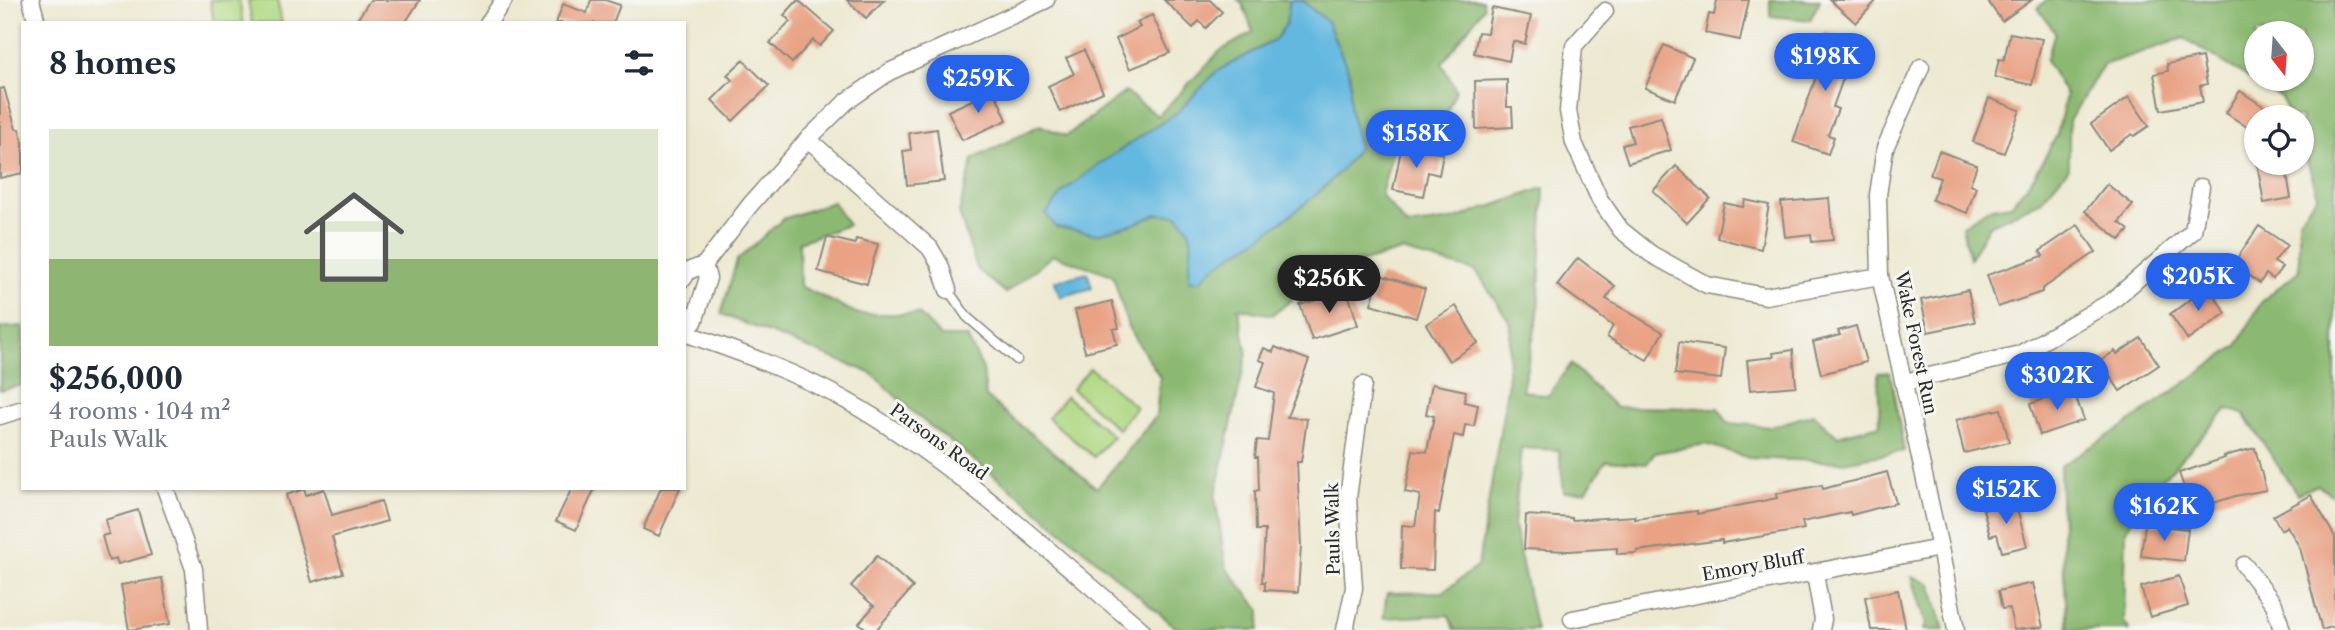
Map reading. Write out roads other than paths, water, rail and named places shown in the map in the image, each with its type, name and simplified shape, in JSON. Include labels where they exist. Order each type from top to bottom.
[{"type":"street","points":[[31,0],[36,21]]},
{"type":"street","points":[[489,21],[504,0]]},
{"type":"street","points":[[686,274],[688,271],[704,265],[750,205],[808,139],[846,102],[889,72],[1043,1]]},
{"type":"street","points":[[1605,11],[1574,46],[1568,111],[1574,143],[1600,200],[1621,230],[1651,254],[1707,285],[1766,296],[1880,276]]},
{"type":"street","name":"Wake Forest Run","points":[[1921,67],[1885,148],[1878,195],[1880,276],[1956,630]]},
{"type":"street","points":[[808,139],[930,248],[940,265],[948,290]]},
{"type":"street","points":[[1905,383],[2020,354],[2112,301],[2193,231],[2202,187]]},
{"type":"street","points":[[686,325],[694,323],[708,278],[704,265]]},
{"type":"street","name":"Parsons Road","points":[[686,334],[787,371],[843,399],[897,432],[959,477],[1142,630]]},
{"type":"street","name":"Pauls Walk","points":[[1345,630],[1354,588],[1348,498],[1363,385]]},
{"type":"street","points":[[0,416],[21,409]]},
{"type":"street","points":[[166,490],[194,569],[199,630]]},
{"type":"street","name":"Emory Bluff","points":[[1572,619],[1940,548]]},
{"type":"street","points":[[2244,565],[2274,604],[2281,630]]},
{"type":"street","points":[[1815,574],[1823,620],[1821,630]]},
{"type":"lane","points":[[948,290],[967,317],[1017,360]]},
{"type":"water","points":[[1290,0],[1301,0],[1327,21],[1350,75],[1350,109],[1359,147],[1326,186],[1258,239],[1220,263],[1201,281],[1189,281],[1191,239],[1185,224],[1177,215],[1157,214],[1134,224],[1097,234],[1056,227],[1046,214],[1064,191],[1179,111],[1217,71],[1275,40],[1286,24]]},
{"type":"water","points":[[1088,273],[1092,288],[1060,297],[1055,281]]}]
